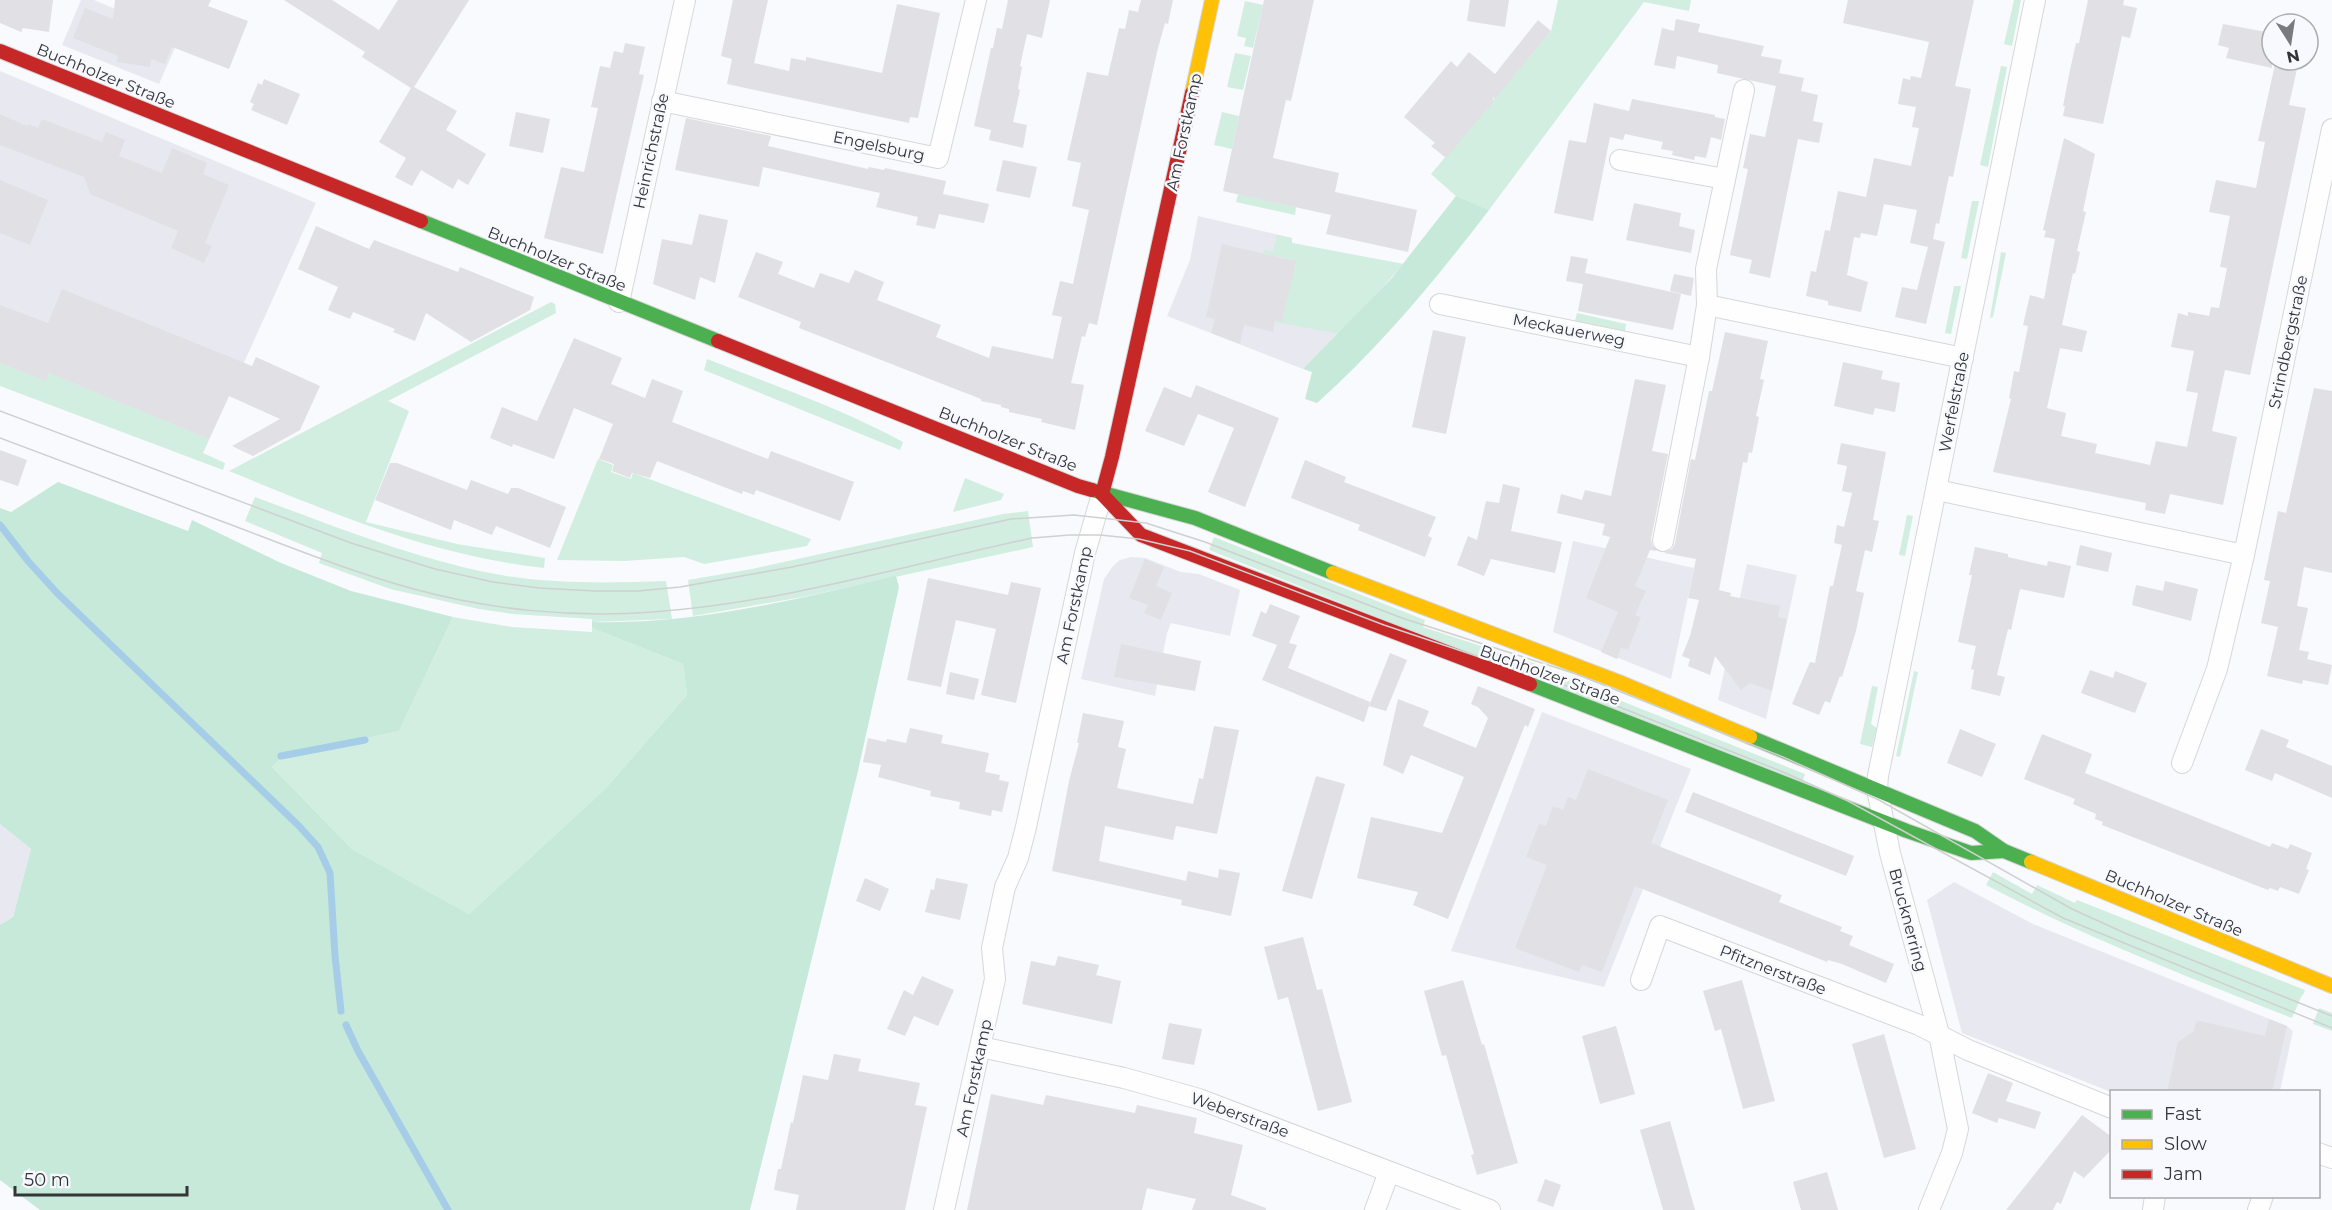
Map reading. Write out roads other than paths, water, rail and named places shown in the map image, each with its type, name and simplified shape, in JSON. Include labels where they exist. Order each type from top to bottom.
[{"type":"main road","name":"Am Forstkamp","points":[[1102,494],[1212,0]]},
{"type":"main road","name":"Buchholzer Straße","points":[[0,51],[1051,476],[1102,494],[1195,518],[1619,682],[1880,805],[1971,853],[2004,851]]},
{"type":"main road","name":"Buchholzer Straße","points":[[1102,494],[1141,535],[1581,703],[1880,805],[1975,831],[2004,851],[2332,986]]},
{"type":"street","name":"Heinrichstraße","points":[[619,302],[685,0]]},
{"type":"street","name":"Engelsburg","points":[[662,101],[938,158],[976,0]]},
{"type":"street","name":"Werfelstraße","points":[[1880,805],[1878,776],[2035,0]]},
{"type":"street","points":[[1663,541],[1699,357],[1707,305],[1706,269],[1744,90]]},
{"type":"street","name":"Strindbergstraße","points":[[2182,763],[2217,669],[2244,555],[2332,129]]},
{"type":"street","points":[[1620,160],[1725,179]]},
{"type":"street","name":"Meckauerweg","points":[[1440,304],[1699,357]]},
{"type":"street","points":[[1707,305],[1963,358]]},
{"type":"street","points":[[1937,490],[2244,555]]},
{"type":"street","name":"Am Forstkamp","points":[[944,1210],[995,979],[992,948],[1005,887],[1018,858],[1026,827],[1085,553],[1102,494]]},
{"type":"street","name":"Brucknerring","points":[[1880,805],[1897,883],[1939,1034],[1958,1129],[1952,1153],[1929,1210]]},
{"type":"street","name":"Pfitznerstraße","points":[[1641,980],[1660,926],[1939,1034]]},
{"type":"street","points":[[1939,1034],[1968,1050],[2110,1107]]},
{"type":"street","name":"Weberstraße","points":[[981,1047],[1124,1078],[1198,1099],[1490,1210]]},
{"type":"street","points":[[1375,1210],[1389,1172]]},
{"type":"waterway","points":[[0,525],[57,593],[318,847],[330,873],[341,1011]]},
{"type":"waterway","points":[[281,756],[365,740]]},
{"type":"waterway","points":[[346,1025],[358,1051],[448,1210]]},
{"type":"tram line","points":[[0,411],[351,543],[435,569],[493,582],[539,588],[638,591],[680,587],[792,567],[1011,519],[1074,515],[1146,523],[1205,542],[1402,618],[1576,674],[1783,757],[1879,800],[2072,909],[2127,934],[2332,1016]]},
{"type":"tram line","points":[[0,438],[365,574],[443,596],[532,611],[623,614],[749,600],[844,582],[1032,538],[1100,535],[1139,539],[1190,551],[1384,625],[1569,687],[1783,772],[1848,801],[2063,918],[2332,1028]]}]
